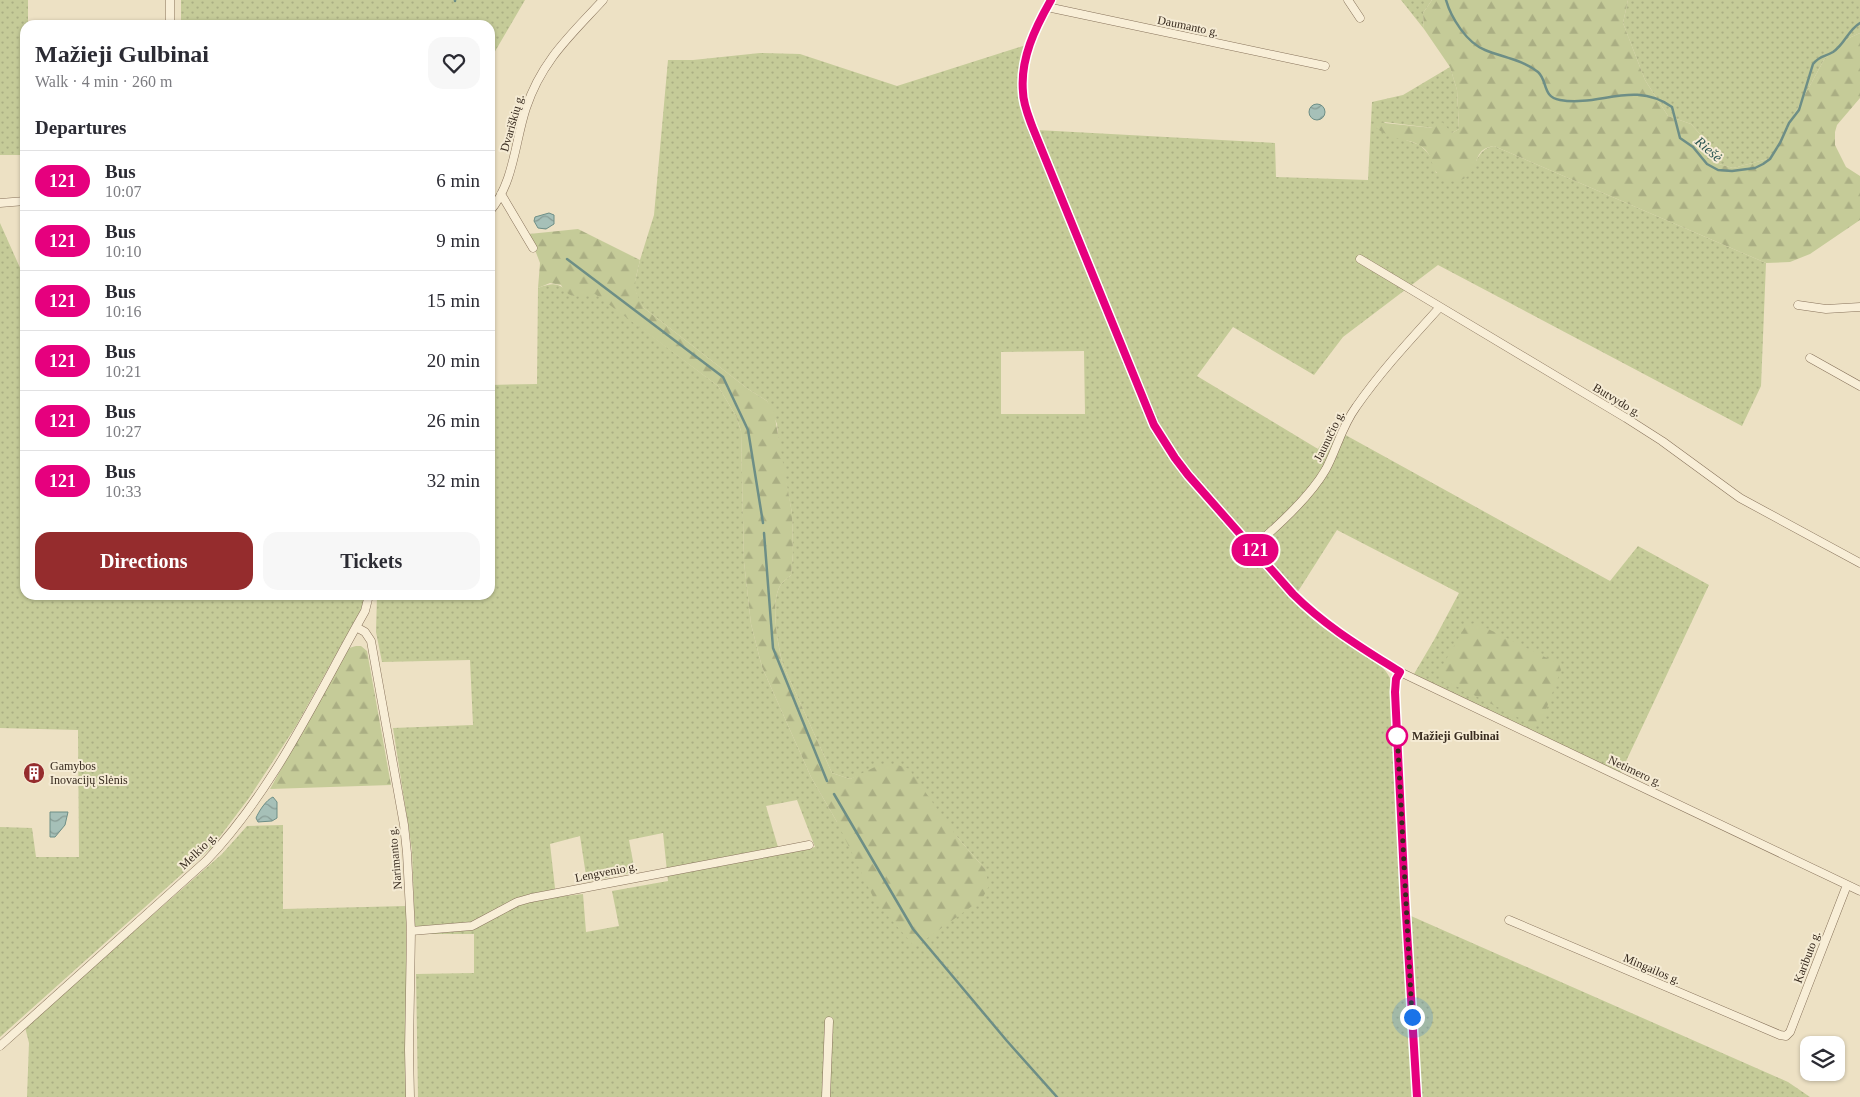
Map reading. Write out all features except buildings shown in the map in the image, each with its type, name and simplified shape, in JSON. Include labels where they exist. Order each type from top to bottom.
[{"type":"street","points":[[170,0],[170,20]]},
{"type":"street","name":"Dvariškių g.","points":[[495,203],[501,194],[512,163],[527,107],[541,75],[555,52],[570,34],[604,0]]},
{"type":"street","points":[[1348,0],[1360,18]]},
{"type":"street","name":"Daumanto g.","points":[[1049,3],[1324,66]]},
{"type":"street","name":"Netimero g.","points":[[1049,3],[1033,33],[1026,57],[1022,92],[1032,126],[1154,425],[1163,441],[1188,475],[1293,594],[1311,612],[1334,630],[1400,672],[1860,891]]},
{"type":"street","points":[[501,194],[533,248]]},
{"type":"street","points":[[0,203],[20,201]]},
{"type":"street","name":"Butvydo g.","points":[[1360,260],[1626,418],[1740,498],[1860,563]]},
{"type":"street","points":[[1798,305],[1826,309],[1860,307]]},
{"type":"street","name":"Jaunučio g.","points":[[1253,547],[1305,497],[1325,470],[1345,424],[1355,407],[1392,360],[1440,307]]},
{"type":"street","points":[[1810,358],[1860,386]]},
{"type":"street","points":[[356,628],[365,611],[368,600]]},
{"type":"street","name":"Narimanto g.","points":[[356,628],[369,635],[371,641],[404,825],[411,931],[410,1097]]},
{"type":"street","name":"Melkio g.","points":[[0,1046],[206,861],[229,836],[284,757],[356,628]]},
{"type":"street","points":[[1400,672],[1396,679],[1396,702],[1417,1097]]},
{"type":"street","name":"Lengvenio g.","points":[[411,931],[472,926],[518,902],[531,898],[809,845]]},
{"type":"street","name":"Kaributo g.","points":[[1786,1036],[1790,1032],[1847,885]]},
{"type":"street","name":"Mingailos g.","points":[[1509,920],[1786,1036]]},
{"type":"street","points":[[826,1097],[829,1021]]},
{"type":"green space","points":[[0,0],[28,0],[28,20],[20,20],[20,155],[0,155]]},
{"type":"green space","points":[[181,0],[525,0],[495,51],[495,20],[181,20]]},
{"type":"green space","points":[[1401,0],[1432,0],[1423,13],[1424,29]]},
{"type":"green space","points":[[1432,0],[1628,0],[1623,23],[1645,80],[1668,116],[1691,124],[1700,134],[1712,162],[1733,168],[1768,159],[1772,155],[1825,58],[1849,38],[1860,33],[1860,98],[1837,125],[1835,145],[1846,167],[1860,176],[1860,220],[1810,254],[1790,262],[1766,263],[1494,146],[1483,150],[1472,171],[1464,179],[1452,181],[1444,179],[1435,170],[1424,148],[1390,136],[1373,125],[1375,122],[1433,128],[1442,122],[1452,133],[1459,129],[1457,90],[1450,67],[1424,29],[1423,13]]},
{"type":"green space","points":[[1628,0],[1860,0],[1860,33],[1849,38],[1825,58],[1772,155],[1768,159],[1733,168],[1712,162],[1700,134],[1691,124],[1668,116],[1645,80],[1623,23]]},
{"type":"green space","points":[[1026,45],[1020,87],[1020,98],[1025,118],[1152,427],[1177,469],[1305,612],[1327,630],[1379,663],[1390,678],[1414,1097],[418,1097],[416,974],[474,973],[474,934],[415,934],[412,850],[393,728],[473,725],[470,660],[382,662],[376,632],[377,600],[495,600],[495,385],[537,384],[538,288],[554,284],[561,286],[573,296],[595,293],[718,386],[736,416],[741,431],[744,562],[751,624],[762,667],[811,777],[837,822],[985,869],[957,837],[863,774],[850,779],[832,773],[783,665],[777,636],[775,613],[777,593],[781,585],[791,575],[793,553],[792,513],[779,447],[777,424],[767,401],[748,389],[644,308],[638,299],[634,286],[654,215],[668,60],[693,60],[760,53],[800,54],[897,86]],"holes":[[[1084,351],[1085,414],[1001,414],[1001,352]],[[797,800],[815,847],[780,854],[766,806]],[[663,833],[668,881],[612,891],[619,926],[586,932],[583,894],[556,897],[550,844],[580,836],[587,882],[635,872],[629,840]]]},
{"type":"green space","points":[[1450,67],[1457,90],[1459,129],[1452,133],[1433,128],[1384,122],[1406,140],[1420,145],[1433,160],[1436,173],[1476,161],[1483,151],[1494,146],[1766,263],[1761,386],[1742,426],[1438,265],[1343,337],[1314,375],[1233,327],[1197,376],[1318,449],[1331,427],[1610,581],[1638,546],[1709,585],[1620,774],[1414,674],[1459,593],[1337,530],[1297,593],[1169,443],[1158,423],[1037,130],[1275,143],[1276,177],[1368,180],[1372,102],[1403,95]]},
{"type":"green space","points":[[0,223],[20,268],[20,600],[364,600],[363,606],[296,726],[249,798],[212,847],[0,1037],[0,827],[32,828],[36,857],[79,857],[78,730],[0,728]]},
{"type":"green space","points":[[578,229],[640,260],[635,285],[637,295],[644,308],[748,389],[767,401],[774,412],[792,513],[793,553],[791,575],[781,585],[777,593],[775,613],[777,636],[783,665],[832,773],[850,779],[879,765],[895,764],[909,769],[957,837],[985,869],[989,886],[982,899],[915,947],[875,901],[837,822],[811,777],[762,667],[751,624],[744,562],[741,431],[736,416],[718,386],[595,294],[575,296],[564,290],[561,285],[550,283],[538,288],[540,263],[529,234]]},
{"type":"green space","points":[[1476,623],[1559,664],[1561,670],[1541,723],[1535,726],[1442,679],[1440,670],[1466,625]]},
{"type":"green space","points":[[361,646],[367,651],[391,785],[270,789],[349,648]]},
{"type":"green space","points":[[283,825],[283,909],[406,906],[406,1097],[27,1097],[29,1043],[25,1027],[222,854],[247,826]]},
{"type":"green space","points":[[1411,916],[1788,1082],[1810,1097],[1421,1097]]},
{"type":"water","points":[[1314,104],[1320,104],[1325,109],[1323,118],[1314,120],[1309,115],[1309,109]]},
{"type":"water","points":[[549,213],[554,215],[554,224],[546,229],[538,228],[534,221],[535,217]]},
{"type":"water","points":[[273,797],[277,802],[277,818],[272,821],[258,822],[256,818],[259,812],[265,803]]},
{"type":"water","points":[[50,812],[68,812],[65,825],[55,837],[50,837]]},
{"type":"waterway","name":"Riešė","points":[[1446,0],[1456,22],[1472,42],[1478,47],[1519,62],[1538,72],[1550,96],[1560,100],[1575,101],[1630,95],[1658,99],[1672,107],[1680,138],[1693,147],[1707,164],[1718,170],[1732,171],[1755,168],[1770,159],[1789,123],[1799,110],[1813,64],[1818,59],[1837,49],[1852,29],[1860,23]]},
{"type":"waterway","points":[[567,259],[723,377],[748,430],[763,523]]},
{"type":"waterway","points":[[764,533],[773,648],[827,781]]},
{"type":"waterway","points":[[834,794],[913,929],[1007,1041],[1057,1097]]},
{"type":"bus line","name":"121","points":[[1051,0],[1033,33],[1026,57],[1022,92],[1024,101],[1032,126],[1154,425],[1163,441],[1188,475],[1293,594],[1311,612],[1334,630],[1400,672],[1396,679],[1395,692],[1417,1097]]},
{"type":"place","name":"Mažieji Gulbinai","points":[[1397,736]]},
{"type":"place","name":"Gamybos Inovacijų Slėnis","points":[[34,773]]},
{"type":"route","points":[[1397,736],[1397,730],[1412,1017]]}]
